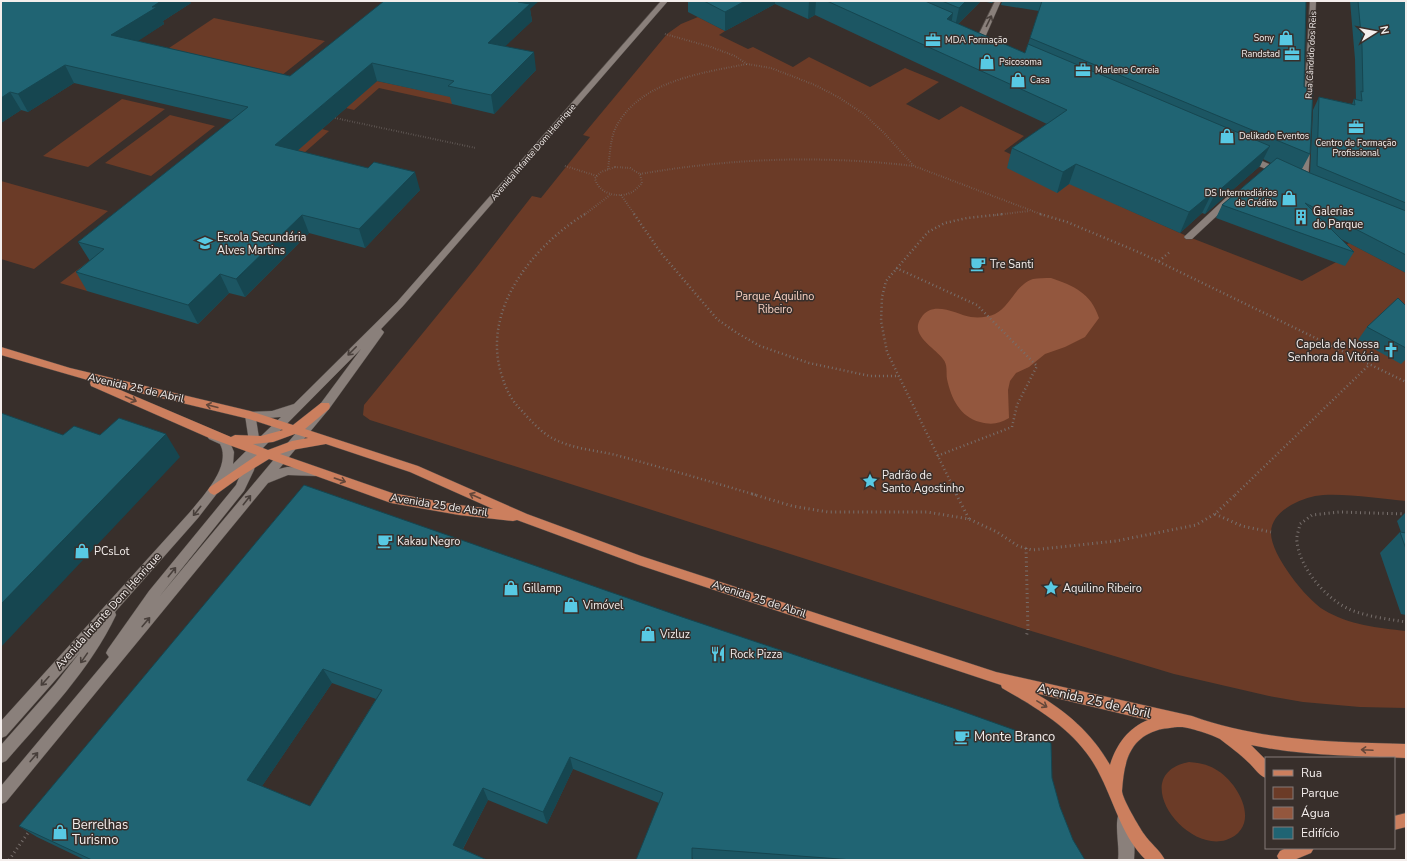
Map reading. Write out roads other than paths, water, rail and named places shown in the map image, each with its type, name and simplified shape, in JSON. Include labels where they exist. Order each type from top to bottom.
[{"type":"main road","name":"Avenida Infante Dom Henrique","points":[[1,731],[257,443],[279,425],[400,304],[666,1]]},
{"type":"main road","points":[[979,42],[998,1]]},
{"type":"main road","name":"Rua Cândido dos Reis","points":[[1308,111],[1314,1]]},
{"type":"main road","points":[[1239,154],[1300,180],[1306,142]]},
{"type":"main road","points":[[1259,174],[1268,166]]},
{"type":"main road","points":[[1189,237],[1239,191]]},
{"type":"main road","name":"Avenida Infante Dom Henrique","points":[[1,797],[281,460],[293,445],[299,431],[325,406],[400,304]]},
{"type":"main road","name":"Avenida 25 de Abril","points":[[1,350],[70,372],[250,415],[299,431],[414,469],[523,517],[639,560],[996,678],[1192,723],[1217,732],[1272,743],[1320,748],[1406,751]]},
{"type":"main road","name":"Avenida 25 de Abril","points":[[70,372],[211,434],[257,443],[267,454],[281,460],[391,498],[459,510],[523,517]]},
{"type":"main road","points":[[250,415],[269,416],[278,414],[306,398]]},
{"type":"main road","points":[[325,406],[318,422],[318,430],[322,436],[331,442]]},
{"type":"main road","name":"Avenida Infante Dom Henrique","points":[[94,685],[123,638],[153,595],[240,488],[251,463],[257,443],[250,415]]},
{"type":"main road","points":[[257,443],[299,431]]},
{"type":"main road","name":"Avenida Infante Dom Henrique","points":[[211,434],[224,441],[229,453],[225,470],[214,490]]},
{"type":"main road","name":"Avenida 25 de Abril","points":[[214,490],[251,463],[267,454],[293,445],[313,442],[331,442]]},
{"type":"main road","name":"Avenida Infante Dom Henrique","points":[[264,480],[287,471],[316,472]]},
{"type":"main road","points":[[1,756],[70,677],[93,645],[118,600]]},
{"type":"main road","name":"Avenida 25 de Abril","points":[[996,678],[1043,704],[1066,720],[1086,739],[1106,770],[1130,828],[1147,852],[1157,860]]},
{"type":"main road","name":"Avenida 25 de Abril","points":[[1121,808],[1115,778],[1119,756],[1130,739],[1147,727],[1168,722],[1192,723]]},
{"type":"main road","name":"Avenida 25 de Abril","points":[[1217,732],[1241,746],[1265,770]]},
{"type":"main road","points":[[1121,808],[1127,848],[1126,860]]},
{"type":"main road","points":[[1395,823],[1406,820]]},
{"type":"main road","points":[[1285,855],[1303,849]]},
{"type":"water","points":[[1051,278],[1067,284],[1086,296],[1096,309],[1099,318],[1085,337],[1065,347],[1045,354],[1029,367],[1016,373],[1010,381],[1008,390],[1009,418],[1002,422],[991,424],[980,422],[967,416],[958,406],[951,393],[947,379],[945,361],[920,335],[918,324],[921,318],[926,312],[938,309],[971,317],[990,316],[1005,306],[1017,291],[1027,282],[1033,279]]},
{"type":"place","name":"Sony","points":[[1286,38]]},
{"type":"place","name":"MDA Formação","points":[[933,40]]},
{"type":"place","name":"Randstad","points":[[1292,54]]},
{"type":"place","name":"Psicosoma","points":[[987,62]]},
{"type":"place","name":"Marlene Correia","points":[[1083,70]]},
{"type":"place","name":"Casa","points":[[1018,80]]},
{"type":"place","name":"Centro de Formação Profissional","points":[[1356,127]]},
{"type":"place","name":"Delikado Eventos","points":[[1227,136]]},
{"type":"place","name":"DS Intermediários de Crédito","points":[[1289,198]]},
{"type":"place","name":"Galerias do Parque","points":[[1301,217]]},
{"type":"place","name":"Escola Secundária Alves Martins","points":[[205,243]]},
{"type":"place","name":"Tre Santi","points":[[978,264]]},
{"type":"place","name":"Capela de Nossa Senhora da Vitória","points":[[1391,350]]},
{"type":"place","name":"Padrão de Santo Agostinho","points":[[870,481]]},
{"type":"place","name":"Kakau Negro","points":[[385,541]]},
{"type":"place","name":"PCsLot","points":[[82,551]]},
{"type":"place","name":"Gillamp","points":[[511,588]]},
{"type":"place","name":"Aquilino Ribeiro","points":[[1051,588]]},
{"type":"place","name":"Vimóvel","points":[[571,605]]},
{"type":"place","name":"Vizluz","points":[[648,634]]},
{"type":"place","name":"Rock Pizza","points":[[718,654]]},
{"type":"place","name":"Monte Branco","points":[[962,737]]},
{"type":"place","name":"Berrelhas Turismo","points":[[60,832]]},
{"type":"park label","name":"Parque Aquilino Ribeiro","points":[[775,302]]}]
